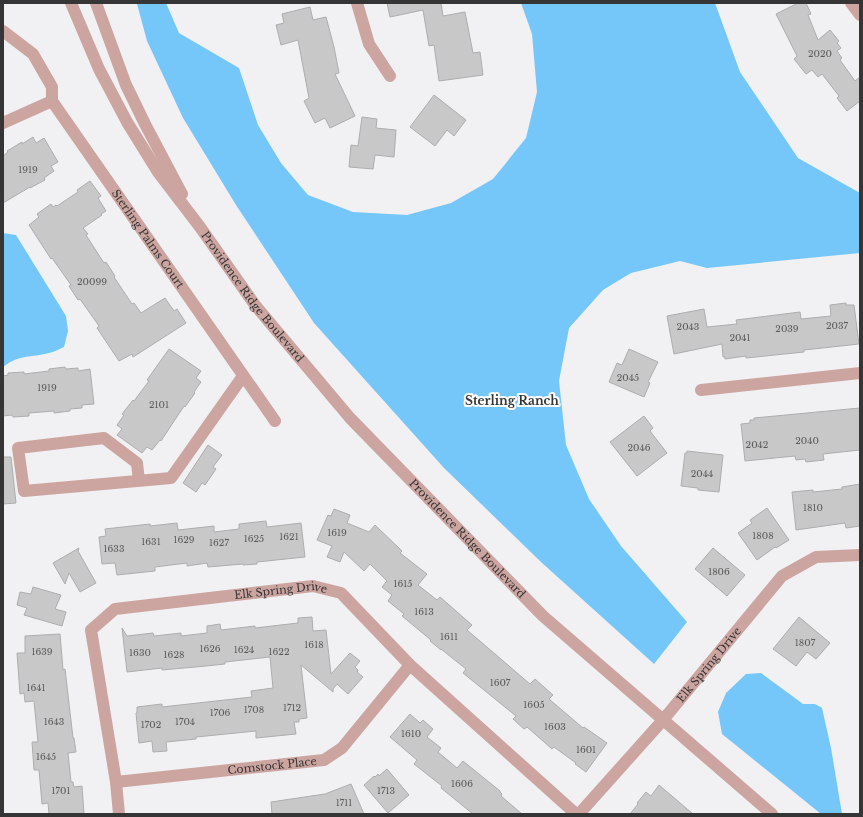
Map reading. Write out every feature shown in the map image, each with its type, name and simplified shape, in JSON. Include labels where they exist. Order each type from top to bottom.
[{"type":"street","name":"Providence Ridge Boulevard","points":[[70,3],[99,69],[127,122],[158,172],[200,227],[255,305],[350,418],[543,616],[772,814]]},
{"type":"street","name":"Providence Ridge Boulevard","points":[[96,3],[114,54],[132,98],[200,227]]},
{"type":"street","points":[[357,3],[369,44],[390,76]]},
{"type":"street","points":[[852,3],[860,15]]},
{"type":"street","name":"Sterling Palms Court","points":[[3,31],[32,54],[52,87],[52,101],[274,421]]},
{"type":"street","points":[[3,123],[52,101]]},
{"type":"street","points":[[701,390],[860,373]]},
{"type":"street","points":[[139,481],[137,463],[104,438],[18,448],[24,491],[139,481],[171,478],[243,376]]},
{"type":"street","name":"Elk Spring Drive","points":[[119,814],[116,782],[91,630],[115,610],[313,586],[341,593],[410,665],[577,814],[663,720],[782,576],[816,557],[860,555]]},
{"type":"street","name":"Comstock Place","points":[[116,782],[324,760],[342,748],[410,665]]},
{"type":"water","points":[[166,3],[179,33],[239,68],[258,125],[281,163],[308,195],[353,212],[407,215],[451,203],[493,179],[526,138],[537,92],[532,34],[521,3],[715,3],[740,72],[798,158],[860,193],[860,253],[707,268],[680,261],[631,273],[603,290],[569,328],[559,381],[566,445],[589,499],[621,546],[687,622],[654,664],[541,562],[444,468],[314,323],[236,205],[183,118],[147,41],[137,4]]},
{"type":"water","points":[[3,233],[16,235],[66,316],[68,331],[64,347],[51,353],[20,358],[3,367]]},
{"type":"water","points":[[761,673],[803,704],[815,704],[822,708],[831,748],[842,814],[821,814],[722,734],[718,712],[726,693],[746,674]]},
{"type":"building","points":[[387,3],[441,3],[443,16],[465,12],[473,53],[480,52],[483,75],[439,81],[434,45],[429,46],[423,10],[390,17]]},
{"type":"building","points":[[798,3],[806,3],[811,14],[808,15],[818,40],[830,30],[839,41],[837,43],[841,48],[837,51],[842,58],[840,60],[855,81],[860,77],[860,101],[847,111],[837,98],[839,96],[822,74],[818,77],[812,70],[806,74],[794,59],[797,56],[776,14]]},
{"type":"building","points":[[310,7],[313,20],[326,17],[339,73],[335,74],[355,116],[330,128],[325,118],[315,123],[304,101],[309,98],[298,40],[281,45],[276,25],[284,23],[282,14]]},
{"type":"building","points":[[434,95],[466,120],[454,136],[447,130],[435,146],[410,127]]},
{"type":"building","points":[[362,117],[377,119],[376,128],[396,130],[394,157],[375,155],[373,169],[349,167],[351,145],[358,146]]},
{"type":"building","points":[[33,137],[36,143],[44,138],[58,162],[51,166],[54,171],[44,178],[45,180],[3,203],[3,156],[8,152],[7,151]]},
{"type":"building","points":[[90,181],[101,196],[98,198],[106,211],[83,228],[88,234],[86,235],[104,263],[106,262],[132,304],[134,303],[141,313],[165,298],[174,311],[177,309],[186,323],[133,357],[132,354],[119,361],[97,328],[99,326],[80,299],[78,300],[69,286],[71,285],[52,258],[51,259],[29,225],[39,217],[37,214],[51,204],[53,207],[56,205],[57,206],[78,192],[77,190]]},
{"type":"building","points":[[846,303],[846,305],[854,305],[859,344],[746,358],[746,356],[725,359],[725,357],[723,357],[722,344],[674,354],[667,316],[704,309],[707,327],[737,324],[736,320],[800,312],[801,319],[831,316],[830,305]]},
{"type":"building","points":[[169,349],[201,371],[196,378],[201,382],[194,392],[195,393],[185,407],[184,406],[161,441],[160,440],[152,450],[147,447],[142,453],[117,435],[122,429],[117,425],[124,415],[122,414],[149,381],[147,380]]},
{"type":"building","points":[[629,349],[658,362],[648,382],[650,383],[644,397],[609,382],[617,363],[622,365]]},
{"type":"building","points":[[65,367],[66,369],[78,368],[78,371],[90,369],[94,404],[82,405],[82,408],[70,409],[70,411],[54,413],[54,411],[29,413],[29,416],[3,416],[3,376],[8,375],[8,373],[24,372],[24,374],[49,371],[49,369]]},
{"type":"building","points":[[860,408],[860,450],[823,454],[824,460],[806,462],[805,459],[796,460],[795,456],[745,461],[741,424],[750,423],[750,420],[754,420],[754,418]]},
{"type":"building","points":[[644,416],[653,428],[650,431],[667,453],[637,476],[610,442]]},
{"type":"building","points":[[208,445],[222,455],[213,467],[216,469],[205,485],[202,483],[196,492],[183,483]]},
{"type":"building","points":[[687,451],[723,455],[719,492],[698,490],[698,488],[681,486],[685,453],[687,453]]},
{"type":"building","points":[[3,457],[11,457],[16,503],[3,504]]},
{"type":"building","points":[[860,484],[860,526],[846,528],[845,523],[796,530],[792,492],[813,490],[813,492],[842,489],[842,487]]},
{"type":"building","points":[[767,508],[789,540],[776,548],[775,547],[757,560],[738,533],[752,523],[750,520]]},
{"type":"building","points":[[334,509],[350,515],[347,523],[369,532],[375,525],[402,551],[400,553],[427,574],[418,585],[437,600],[440,597],[472,625],[467,630],[530,684],[535,679],[553,695],[549,699],[583,728],[584,727],[607,743],[586,772],[554,747],[552,749],[527,727],[524,729],[513,719],[516,716],[463,673],[466,669],[430,641],[431,640],[402,616],[404,614],[388,601],[392,595],[382,587],[387,581],[370,564],[364,571],[344,552],[340,562],[327,557],[332,546],[317,540],[328,515],[331,516]]},
{"type":"building","points":[[266,521],[267,527],[301,523],[305,557],[257,562],[257,564],[208,567],[207,563],[187,566],[187,563],[155,567],[155,571],[117,575],[115,563],[102,564],[99,537],[106,536],[105,529],[150,524],[150,526],[177,523],[178,530],[214,526],[214,532],[239,529],[239,524]]},
{"type":"building","points":[[79,548],[78,551],[96,583],[80,592],[69,573],[65,584],[53,563]]},
{"type":"building","points":[[713,548],[745,575],[727,596],[695,569]]},
{"type":"building","points":[[33,587],[61,595],[55,609],[66,612],[62,626],[24,615],[27,608],[17,605],[20,592],[31,594]]},
{"type":"building","points":[[312,617],[313,631],[326,630],[331,674],[350,653],[360,661],[355,667],[358,670],[357,672],[363,677],[348,694],[337,684],[333,689],[333,692],[301,665],[307,718],[299,719],[299,722],[294,722],[296,734],[256,738],[256,731],[196,737],[196,739],[166,742],[167,751],[153,752],[152,741],[139,743],[136,713],[137,707],[162,704],[162,707],[252,697],[251,691],[273,688],[270,657],[225,662],[225,664],[206,666],[162,670],[162,668],[127,672],[122,628],[127,636],[153,633],[154,636],[181,633],[181,636],[207,633],[207,626],[220,624],[221,630],[255,626],[255,628],[298,623],[298,618]]},
{"type":"building","points":[[799,617],[830,643],[816,659],[807,652],[796,666],[773,649]]},
{"type":"building","points":[[60,634],[63,670],[65,669],[76,752],[68,753],[71,782],[73,782],[74,787],[82,786],[84,814],[49,814],[48,803],[42,804],[39,770],[34,770],[32,742],[38,742],[34,701],[25,702],[24,693],[20,694],[17,653],[25,653],[25,636]]},
{"type":"building","points":[[410,714],[420,723],[423,720],[433,729],[427,737],[441,748],[438,752],[457,768],[463,761],[500,791],[502,794],[501,796],[522,814],[473,814],[441,788],[442,786],[414,764],[417,760],[390,737]]},
{"type":"building","points":[[387,769],[409,795],[388,813],[364,785],[374,776],[375,777],[378,774],[379,776]]},
{"type":"building","points":[[351,784],[364,814],[272,814],[271,802],[325,794]]},
{"type":"building","points":[[659,785],[693,814],[630,814],[646,792],[651,796]]},
{"type":"district","name":"Sterling Ranch","points":[[512,400]]}]
